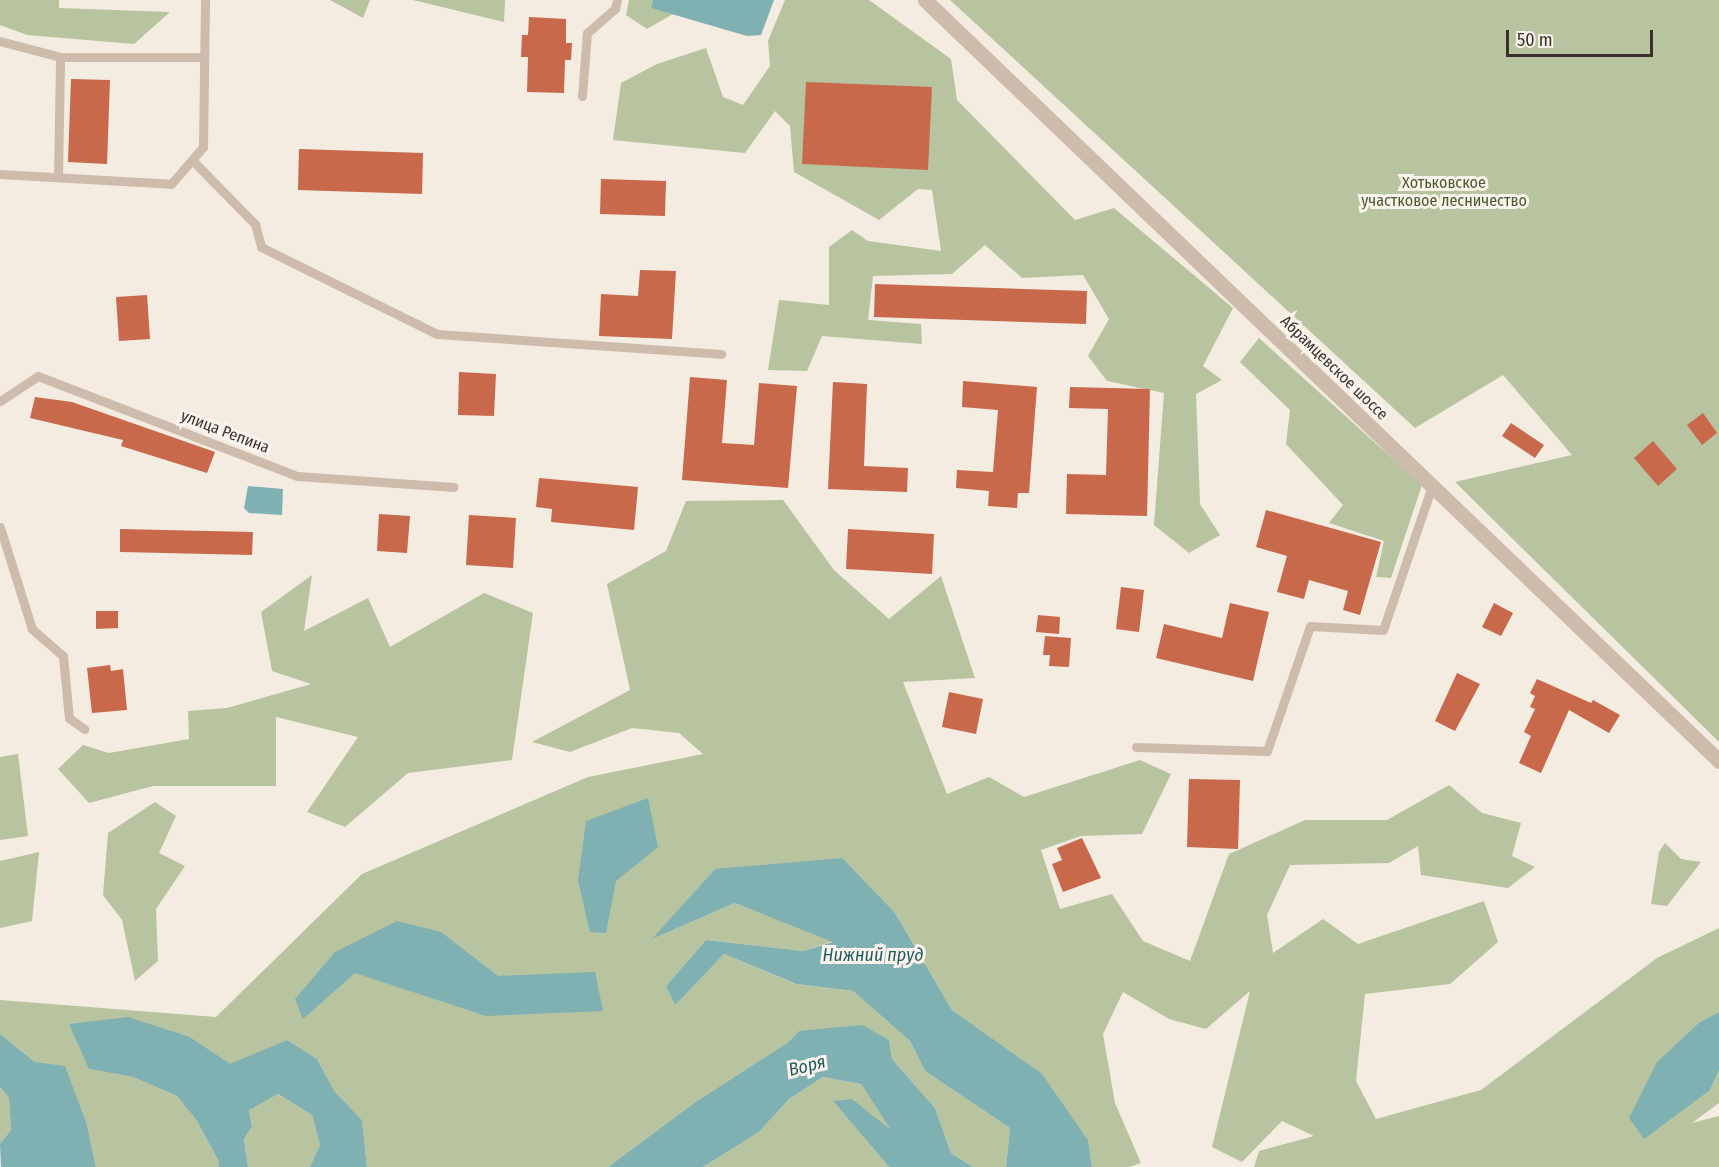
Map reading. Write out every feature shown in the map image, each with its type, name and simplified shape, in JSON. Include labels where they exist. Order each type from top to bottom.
[{"type":"street","name":"Абрамцевское шоссе","points":[[925,0],[1719,761]]},
{"type":"lane","points":[[0,174],[171,184],[203,147],[205,0]]},
{"type":"lane","points":[[582,96],[586,33],[615,9],[617,0]]},
{"type":"lane","points":[[0,41],[60,57],[203,57]]},
{"type":"lane","points":[[58,177],[60,57]]},
{"type":"lane","points":[[192,160],[255,225],[261,247],[437,334],[721,354]]},
{"type":"lane","name":"улица Репина","points":[[0,401],[38,376],[297,476],[454,487]]},
{"type":"lane","points":[[1136,747],[1267,751],[1310,626],[1383,630],[1432,486]]},
{"type":"lane","points":[[0,527],[33,629],[63,656],[69,718],[84,729]]},
{"type":"green space","points":[[0,0],[59,0],[59,8],[170,12],[134,44],[27,35],[0,25]]},
{"type":"green space","points":[[330,0],[370,0],[363,18]]},
{"type":"green space","points":[[413,0],[505,0],[504,22]]},
{"type":"green space","points":[[629,0],[653,0],[651,8],[673,14],[647,29],[626,15]]},
{"type":"green space","points":[[785,0],[869,0],[951,59],[957,100],[1075,220],[1114,208],[1233,308],[1203,366],[1222,380],[1196,394],[1200,504],[1220,535],[1189,553],[1154,525],[1164,393],[1107,381],[1088,356],[1109,319],[1083,275],[1022,278],[985,245],[952,274],[873,276],[868,320],[921,324],[922,344],[822,336],[807,371],[768,370],[779,300],[829,305],[829,247],[852,230],[868,241],[941,251],[932,190],[918,189],[879,220],[794,172],[790,126],[775,111],[745,153],[613,140],[621,83],[657,64],[706,48],[723,97],[743,105],[770,66],[768,41]]},
{"type":"green space","name":"Хотьковское участковое лесничество","points":[[950,0],[1719,0],[1719,742],[1455,482],[1572,455],[1503,375],[1415,428]]},
{"type":"green space","points":[[1259,338],[1422,485],[1391,578],[1376,577],[1384,541],[1329,523],[1343,505],[1286,444],[1290,410],[1240,362]]},
{"type":"green space","points":[[783,500],[834,570],[889,619],[941,576],[975,678],[903,682],[947,794],[989,777],[1024,797],[1140,760],[1171,774],[1142,834],[1081,836],[1041,850],[1060,909],[1112,894],[1143,941],[1190,961],[1229,854],[1305,820],[1387,820],[1449,785],[1482,813],[1521,823],[1512,856],[1535,867],[1508,888],[1421,875],[1418,846],[1389,863],[1290,865],[1267,915],[1273,953],[1323,919],[1358,944],[1484,901],[1498,942],[1450,984],[1365,994],[1356,1081],[1376,1119],[1481,1090],[1657,958],[1719,928],[1719,1012],[1700,1022],[1710,1090],[1719,1070],[1719,1103],[1692,1123],[1719,1116],[1719,1167],[1254,1167],[1259,1151],[1314,1136],[1282,1121],[1242,1162],[1212,1147],[1250,991],[1206,1029],[1169,1019],[1123,992],[1103,1034],[1115,1103],[1141,1163],[1129,1167],[1092,1167],[1088,1140],[1042,1075],[952,1010],[895,913],[715,869],[654,938],[735,903],[834,941],[803,951],[706,940],[666,986],[675,1004],[724,954],[795,984],[853,991],[910,1041],[925,1071],[1010,1128],[1006,1167],[973,1167],[951,1153],[935,1108],[892,1059],[889,1040],[799,1031],[787,1043],[694,1103],[608,1167],[367,1167],[362,1120],[335,1092],[317,1059],[287,1040],[230,1065],[190,1037],[89,1069],[133,1077],[177,1096],[197,1121],[219,1162],[218,1167],[96,1167],[87,1125],[35,1062],[0,1034],[0,1000],[216,1017],[362,874],[588,777],[703,754],[679,733],[632,728],[570,752],[532,742],[630,690],[607,584],[666,551],[686,501]]},
{"type":"green space","points":[[312,575],[304,631],[368,598],[390,647],[484,593],[533,613],[512,760],[408,773],[345,827],[307,812],[358,737],[276,717],[276,786],[153,786],[89,803],[58,769],[83,745],[109,753],[189,739],[188,711],[227,708],[311,684],[272,671],[261,612]]},
{"type":"green space","points":[[18,754],[28,836],[0,840],[0,757]]},
{"type":"green space","points":[[155,802],[176,816],[159,853],[185,866],[156,909],[158,961],[135,981],[122,920],[103,895],[108,833]]},
{"type":"green space","points":[[1665,843],[1681,859],[1701,862],[1667,906],[1651,904],[1659,852]]},
{"type":"green space","points":[[39,852],[32,921],[0,928],[0,861]]},
{"type":"green space","points":[[823,1077],[861,1084],[893,1132],[834,1102],[889,1167],[703,1167],[759,1132],[789,1099]]},
{"type":"green space","points":[[0,1087],[9,1098],[11,1130],[0,1144]]},
{"type":"green space","points":[[278,1094],[312,1115],[320,1145],[310,1167],[248,1167],[244,1139],[252,1125],[249,1109]]},
{"type":"water","points":[[653,0],[774,0],[761,35],[747,36],[651,8]]},
{"type":"water","points":[[248,486],[283,489],[282,515],[249,513],[244,508]]},
{"type":"water","points":[[648,798],[658,847],[616,881],[606,933],[590,932],[578,880],[586,821]]},
{"type":"water","name":"Нижний пруд","points":[[842,858],[895,913],[952,1010],[1042,1074],[1088,1140],[1092,1167],[1006,1167],[1010,1128],[925,1071],[910,1041],[853,991],[796,984],[724,954],[675,1005],[666,986],[706,940],[803,951],[833,942],[735,903],[652,939],[715,869]]},
{"type":"water","points":[[397,921],[441,932],[498,976],[595,972],[603,1011],[486,1016],[355,973],[303,1019],[295,999],[335,952]]},
{"type":"water","points":[[1719,1012],[1719,1070],[1710,1090],[1644,1139],[1629,1118],[1657,1062],[1700,1022]]},
{"type":"water","points":[[128,1017],[190,1037],[230,1064],[287,1040],[317,1059],[335,1092],[362,1120],[367,1167],[310,1167],[320,1145],[312,1115],[278,1094],[249,1110],[252,1126],[244,1139],[248,1167],[218,1167],[219,1162],[197,1121],[177,1096],[133,1077],[89,1069],[69,1024]]},
{"type":"water","name":"Воря","points":[[862,1025],[889,1040],[892,1059],[935,1108],[951,1153],[973,1167],[889,1167],[833,1101],[852,1099],[891,1130],[861,1084],[823,1077],[789,1099],[759,1132],[703,1167],[608,1167],[694,1103],[787,1043],[799,1031]]},
{"type":"water","points":[[0,1034],[35,1062],[65,1066],[87,1125],[96,1167],[1,1167],[0,1144],[11,1130],[9,1098],[0,1087]]},
{"type":"building","points":[[529,17],[566,19],[566,43],[572,43],[571,60],[565,60],[564,93],[527,92],[528,57],[521,57],[522,35],[528,35]]},
{"type":"building","points":[[71,79],[110,80],[107,164],[68,162]]},
{"type":"building","points":[[806,82],[932,87],[928,170],[802,164]]},
{"type":"building","points":[[299,149],[423,153],[422,194],[298,190]]},
{"type":"building","points":[[601,179],[666,181],[665,216],[600,214]]},
{"type":"building","points":[[640,270],[676,271],[672,339],[599,336],[601,294],[638,296]]},
{"type":"building","points":[[875,284],[1087,291],[1086,324],[874,317]]},
{"type":"building","points":[[147,295],[150,339],[119,341],[116,297]]},
{"type":"building","points":[[459,372],[496,374],[494,416],[458,415]]},
{"type":"building","points":[[690,377],[727,380],[722,443],[754,445],[759,383],[797,386],[788,488],[682,480]]},
{"type":"building","points":[[963,381],[1037,387],[1029,493],[1018,493],[1017,508],[988,506],[989,491],[956,488],[957,470],[993,472],[998,410],[962,407]]},
{"type":"building","points":[[833,382],[867,384],[864,466],[908,468],[907,492],[828,489]]},
{"type":"building","points":[[1070,387],[1150,389],[1147,516],[1066,514],[1067,474],[1106,475],[1108,409],[1069,408]]},
{"type":"building","points":[[35,397],[72,402],[215,452],[207,473],[121,446],[123,440],[30,418]]},
{"type":"building","points":[[1703,413],[1717,433],[1702,445],[1687,425]]},
{"type":"building","points":[[1511,423],[1544,445],[1535,458],[1502,436]]},
{"type":"building","points":[[1653,441],[1677,469],[1658,486],[1634,458]]},
{"type":"building","points":[[539,478],[638,487],[634,530],[551,522],[552,509],[536,507]]},
{"type":"building","points":[[1266,510],[1381,542],[1360,615],[1343,610],[1348,591],[1309,580],[1304,599],[1277,592],[1287,556],[1256,547]]},
{"type":"building","points":[[379,514],[410,516],[407,553],[377,551]]},
{"type":"building","points":[[469,515],[516,518],[513,568],[466,565]]},
{"type":"building","points":[[120,529],[253,532],[252,555],[120,552]]},
{"type":"building","points":[[848,529],[934,534],[932,574],[846,569]]},
{"type":"building","points":[[1121,587],[1144,590],[1139,632],[1116,629]]},
{"type":"building","points":[[1230,603],[1269,612],[1253,681],[1156,658],[1164,624],[1222,638]]},
{"type":"building","points":[[1494,603],[1513,613],[1501,636],[1482,627]]},
{"type":"building","points":[[96,611],[118,611],[118,628],[96,629]]},
{"type":"building","points":[[1038,615],[1060,617],[1059,634],[1036,632]]},
{"type":"building","points":[[1045,636],[1071,638],[1069,667],[1049,666],[1050,655],[1043,655]]},
{"type":"building","points":[[110,665],[111,671],[123,669],[127,710],[92,713],[87,668]]},
{"type":"building","points":[[1457,673],[1480,684],[1455,731],[1435,721]]},
{"type":"building","points":[[1537,679],[1591,703],[1593,700],[1620,715],[1609,733],[1569,710],[1541,773],[1519,763],[1531,736],[1524,732],[1535,709],[1530,707],[1535,696],[1530,693]]},
{"type":"building","points":[[949,692],[983,699],[976,734],[942,727]]},
{"type":"building","points":[[1189,779],[1240,780],[1238,849],[1187,847]]},
{"type":"building","points":[[1082,838],[1101,878],[1063,892],[1052,864],[1062,860],[1057,848]]}]
